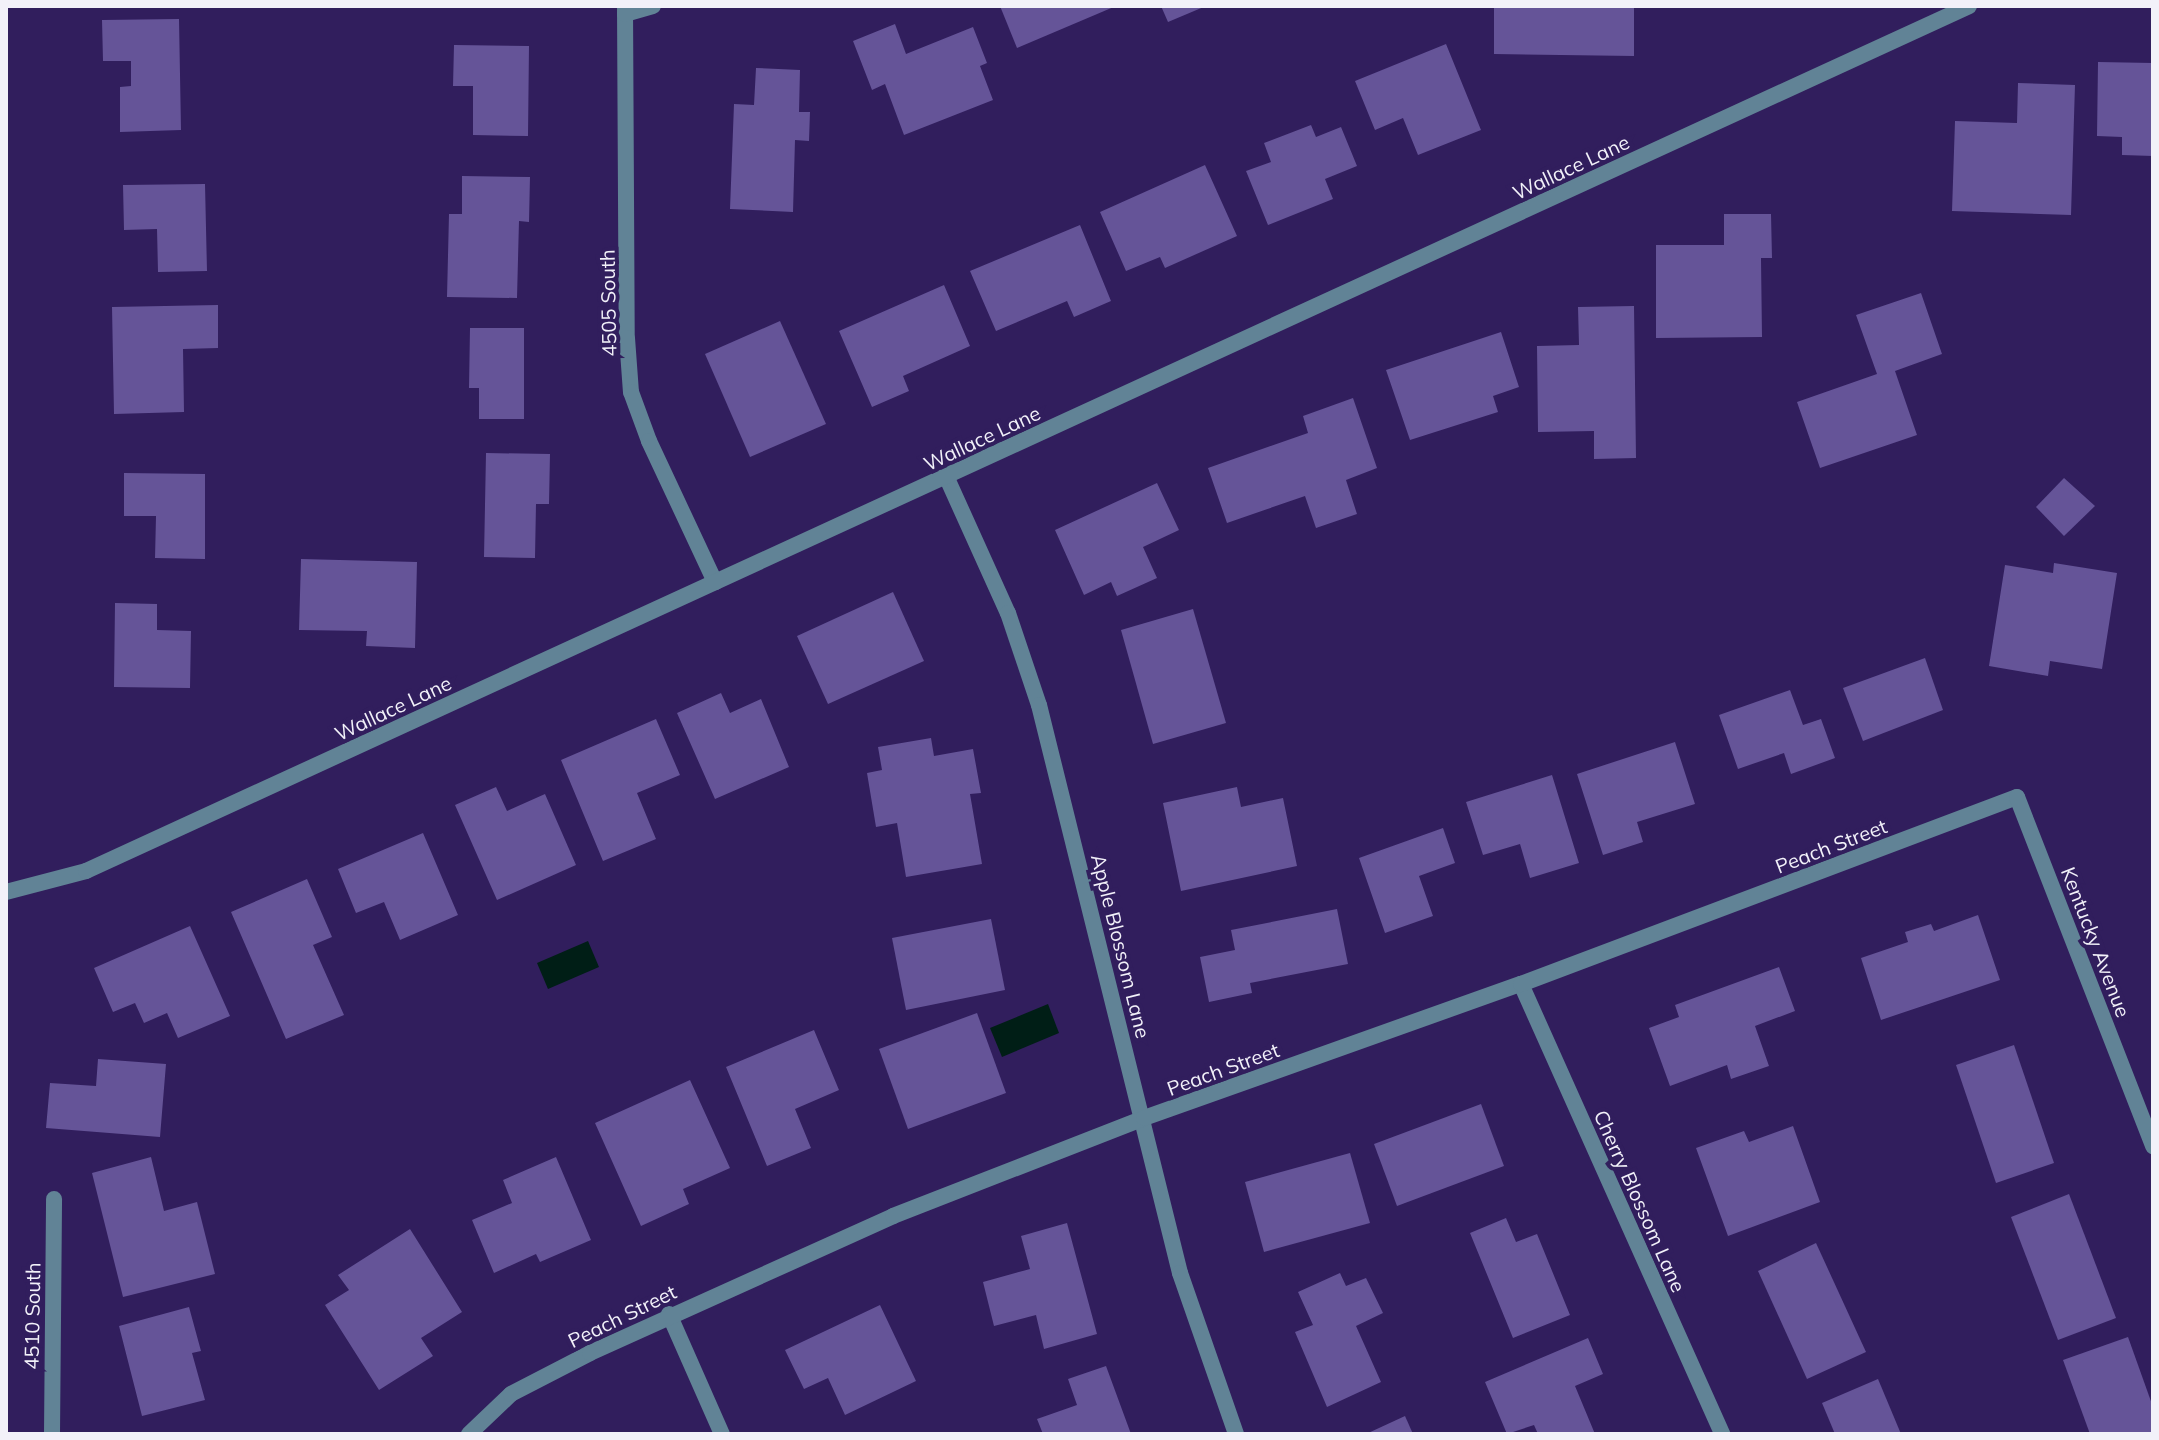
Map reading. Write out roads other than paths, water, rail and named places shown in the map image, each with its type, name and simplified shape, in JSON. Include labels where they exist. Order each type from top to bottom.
[{"type":"street","points":[[625,10],[653,6]]},
{"type":"street","name":"Wallace Lane","points":[[6,892],[86,871],[1969,6]]},
{"type":"street","name":"4505 South","points":[[625,10],[627,338],[631,392],[649,441],[715,582]]},
{"type":"street","name":"Apple Blossom Lane","points":[[946,476],[1008,613],[1039,705],[1144,1118],[1180,1273],[1236,1434]]},
{"type":"street","name":"Peach Street","points":[[469,1434],[511,1394],[669,1314],[893,1216],[1144,1118],[1521,984],[2017,797]]},
{"type":"street","name":"Kentucky Avenue","points":[[2017,797],[2153,1146]]},
{"type":"street","name":"Cherry Blossom Lane","points":[[1521,984],[1722,1434]]},
{"type":"street","name":"4510 South","points":[[52,1434],[54,1199]]},
{"type":"street","points":[[669,1314],[722,1434]]}]
